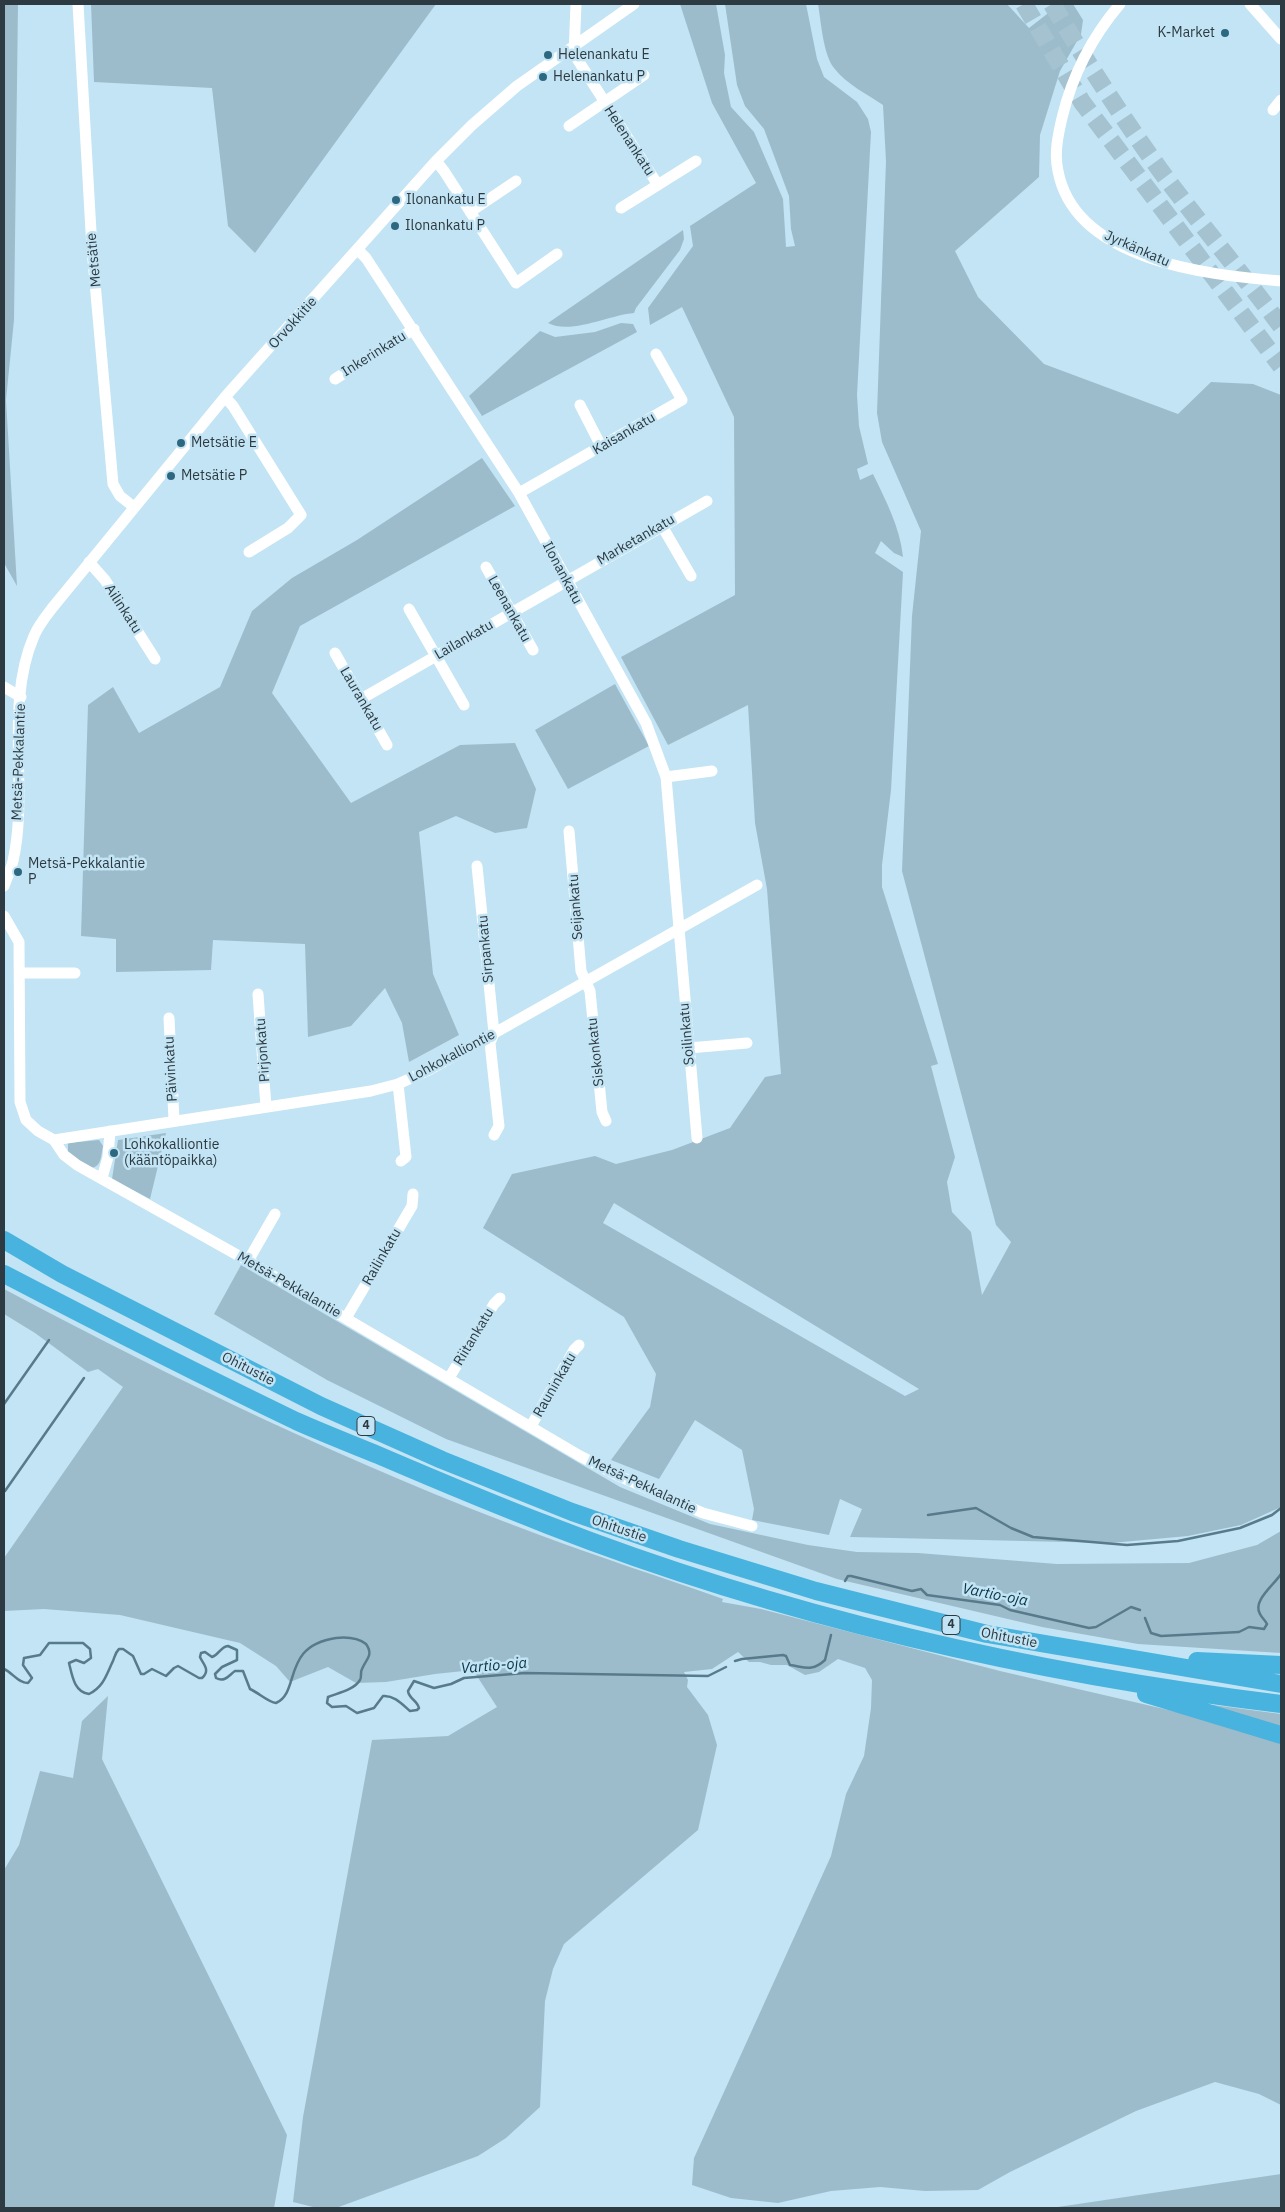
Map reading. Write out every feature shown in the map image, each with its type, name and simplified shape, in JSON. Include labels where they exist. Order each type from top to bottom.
[{"type":"highway","name":"Ohitustie","points":[[4,1240],[62,1274],[321,1406],[442,1460],[572,1512],[739,1569],[816,1591],[987,1634],[1281,1684]]},
{"type":"highway","name":"Ohitustie","points":[[4,1274],[299,1422],[550,1526],[743,1592],[897,1634],[983,1654],[1183,1691],[1281,1704]]},
{"type":"highway","points":[[1087,1652],[1281,1665]]},
{"type":"highway","points":[[1077,1671],[1281,1735]]},
{"type":"street","name":"Metsätie","points":[[78,4],[92,248],[114,484],[120,496],[134,507]]},
{"type":"street","name":"Helenankatu","points":[[576,4],[574,54],[658,185]]},
{"type":"street","name":"Orvokkitie","points":[[21,697],[24,671],[34,635],[53,607],[225,397],[436,161],[488,110],[517,86],[634,4]]},
{"type":"street","name":"Jyrkänkatu","points":[[1120,4],[1092,43],[1071,87],[1062,118],[1056,157],[1061,183],[1071,203],[1088,224],[1106,236],[1172,266],[1200,272],[1281,282]]},
{"type":"street","points":[[1250,4],[1281,39]]},
{"type":"street","points":[[569,126],[644,75]]},
{"type":"street","points":[[1273,110],[1281,100]]},
{"type":"street","points":[[436,161],[516,283],[557,254]]},
{"type":"street","points":[[620,208],[696,161]]},
{"type":"street","points":[[470,212],[516,181]]},
{"type":"street","name":"Ilonankatu","points":[[358,250],[366,258],[414,329],[520,493],[566,581],[646,723],[666,777],[678,929]]},
{"type":"street","name":"Inkerinkatu","points":[[335,379],[414,329]]},
{"type":"street","name":"Kaisankatu","points":[[520,493],[682,400],[656,354]]},
{"type":"street","points":[[225,397],[238,414],[301,515],[288,528],[248,552]]},
{"type":"street","points":[[580,405],[601,446]]},
{"type":"street","name":"Marketankatu","points":[[566,581],[707,501]]},
{"type":"street","points":[[662,526],[691,576]]},
{"type":"street","name":"Ailinkatu","points":[[89,562],[105,580],[155,659]]},
{"type":"street","name":"Leenankatu","points":[[486,567],[533,650]]},
{"type":"street","name":"Lailankatu","points":[[361,699],[566,581]]},
{"type":"street","points":[[409,609],[464,705]]},
{"type":"street","name":"Laurankatu","points":[[335,653],[387,745]]},
{"type":"street","points":[[4,687],[21,697]]},
{"type":"street","name":"Metsä-Pekkalantie","points":[[4,886],[13,862],[17,823],[18,727],[21,697]]},
{"type":"street","points":[[666,777],[712,771]]},
{"type":"street","name":"Seijankatu","points":[[569,831],[581,971],[587,982]]},
{"type":"street","name":"Sirpankatu","points":[[477,866],[494,1033],[490,1043],[498,1126],[494,1136]]},
{"type":"street","name":"Lohkokalliontie","points":[[54,1140],[371,1091],[398,1084],[429,1070],[757,885]]},
{"type":"street","name":"Metsä-Pekkalantie","points":[[4,916],[19,942],[21,973],[20,1102],[26,1120],[38,1132],[54,1140],[64,1155],[621,1477],[704,1513],[752,1526]]},
{"type":"street","name":"Soilinkatu","points":[[678,929],[697,1138]]},
{"type":"street","points":[[21,973],[75,974]]},
{"type":"street","name":"Siskonkatu","points":[[587,982],[590,991],[602,1112],[606,1121]]},
{"type":"street","name":"Pirjonkatu","points":[[258,994],[266,1107]]},
{"type":"street","name":"Päivinkatu","points":[[169,1018],[174,1120]]},
{"type":"street","points":[[689,1048],[747,1042]]},
{"type":"street","points":[[398,1084],[406,1157],[401,1161]]},
{"type":"street","points":[[102,1178],[108,1157],[110,1131]]},
{"type":"street","name":"Railinkatu","points":[[346,1318],[412,1206],[413,1194]]},
{"type":"street","points":[[248,1261],[275,1214]]},
{"type":"street","name":"Riitankatu","points":[[449,1378],[494,1304],[500,1298]]},
{"type":"street","name":"Rauninkatu","points":[[531,1426],[574,1350],[580,1344]]},
{"type":"shaded area","points":[[4,4],[18,4],[14,320],[6,400],[17,586],[4,563]]},
{"type":"shaded area","points":[[91,4],[436,4],[255,253],[228,226],[212,88],[94,82]]},
{"type":"shaded area","points":[[680,4],[716,4],[725,55],[724,73],[731,107],[754,132],[783,199],[786,247],[795,246],[791,229],[789,196],[764,129],[745,106],[737,85],[725,4],[806,4],[817,59],[824,77],[857,102],[868,119],[871,132],[857,395],[859,426],[868,464],[857,469],[860,480],[873,474],[896,525],[903,557],[894,553],[881,541],[875,553],[903,572],[891,790],[882,865],[882,887],[938,1064],[931,1066],[955,1157],[947,1182],[952,1212],[971,1232],[982,1295],[1011,1242],[996,1225],[902,871],[912,616],[921,531],[882,442],[877,413],[886,161],[883,105],[851,84],[839,74],[830,62],[821,28],[818,4],[1007,4],[1029,28],[1060,4],[1073,4],[1083,20],[1081,34],[1060,71],[1040,135],[1039,177],[955,251],[978,297],[1044,364],[1178,414],[1211,382],[1253,384],[1281,395],[1281,1507],[1241,1525],[1188,1536],[1111,1543],[850,1537],[862,1509],[840,1499],[829,1535],[752,1520],[754,1509],[742,1450],[695,1420],[659,1479],[611,1460],[650,1407],[656,1374],[624,1317],[483,1228],[512,1174],[595,1156],[616,1164],[672,1150],[730,1128],[765,1077],[781,1074],[767,889],[755,823],[748,705],[668,745],[621,657],[735,595],[734,417],[682,307],[650,325],[648,308],[693,246],[690,226],[756,183],[712,103]],"holes":[[[614,1203],[919,1389],[905,1396],[603,1223]]]},
{"type":"shaded area","points":[[683,230],[684,239],[680,250],[634,313],[579,326],[557,326],[548,323]]},
{"type":"shaded area","points":[[621,323],[633,324],[637,332],[482,416],[469,396],[540,331],[555,337],[595,332]]},
{"type":"shaded area","points":[[482,458],[515,506],[300,626],[272,693],[351,803],[460,745],[515,743],[536,789],[527,828],[495,833],[456,816],[419,832],[433,974],[459,1035],[409,1062],[402,1023],[385,988],[351,1026],[308,1037],[305,944],[213,940],[211,970],[116,972],[116,939],[81,936],[88,705],[113,687],[139,733],[220,687],[252,611],[292,578],[357,540]]},
{"type":"shaded area","points":[[615,684],[649,746],[568,789],[535,730]]},
{"type":"shaded area","points":[[166,1133],[150,1199],[112,1179],[118,1140]]},
{"type":"shaded area","points":[[99,1140],[103,1146],[99,1163],[95,1167],[91,1168],[68,1153],[68,1143]]},
{"type":"shaded area","points":[[241,1265],[620,1487],[710,1524],[808,1545],[857,1552],[918,1553],[1057,1564],[1189,1563],[1257,1545],[1281,1531],[1281,1653],[1138,1644],[1042,1627],[837,1579],[446,1439],[327,1380],[214,1314]]},
{"type":"shaded area","points":[[4,1289],[200,1389],[333,1451],[469,1508],[723,1599],[722,1602],[761,1609],[1000,1671],[1186,1714],[1281,1743],[1281,2105],[1259,2094],[1215,2082],[1136,2111],[1010,2172],[978,2190],[925,2191],[880,2187],[831,2191],[778,2203],[731,2198],[692,2185],[694,2158],[831,1856],[846,1794],[864,1756],[871,1708],[872,1680],[865,1668],[838,1659],[819,1672],[805,1675],[787,1665],[749,1662],[738,1652],[712,1669],[684,1672],[688,1680],[687,1687],[708,1715],[717,1745],[698,1830],[564,1944],[553,1969],[545,2001],[540,2107],[506,2138],[478,2156],[336,2208],[317,2208],[293,2202],[303,2117],[372,1740],[448,1736],[497,1707],[473,1670],[386,1682],[356,1683],[328,1667],[290,1682],[276,1666],[240,1643],[120,1615],[44,1609],[4,1611],[4,1558],[123,1387],[98,1369],[88,1372],[35,1333],[4,1314]]},
{"type":"shaded area","points":[[108,1696],[102,1759],[287,2135],[274,2208],[4,2208],[4,1870],[19,1845],[40,1771],[73,1778],[82,1721]]},
{"type":"shaded area","points":[[1190,1702],[1281,1714],[1281,1730]]},
{"type":"shaded area","points":[[1281,2174],[1281,2208],[1051,2208]]},
{"type":"waterway","points":[[4,1404],[49,1340]]},
{"type":"waterway","points":[[5,1491],[84,1378]]},
{"type":"waterway","points":[[928,1515],[976,1508],[1011,1528],[1033,1537],[1127,1545],[1178,1541],[1240,1528],[1272,1515],[1281,1508]]},
{"type":"waterway","name":"Vartio-oja","points":[[1145,1618],[1151,1633],[1161,1636],[1239,1632],[1249,1627],[1264,1629],[1267,1624],[1260,1614],[1259,1604],[1265,1593],[1281,1574]]},
{"type":"waterway","name":"Vartio-oja","points":[[845,1581],[848,1576],[851,1576],[912,1591],[921,1589],[927,1595],[1000,1605],[1010,1610],[1089,1628],[1096,1627],[1131,1607],[1140,1610]]},
{"type":"waterway","name":"Vartio-oja","points":[[735,1661],[783,1655],[786,1656],[790,1665],[816,1666],[825,1660],[831,1635]]},
{"type":"waterway","name":"Vartio-oja","points":[[4,1669],[24,1683],[28,1683],[32,1678],[23,1665],[24,1658],[40,1655],[49,1643],[83,1643],[90,1649],[91,1658],[84,1663],[76,1660],[69,1663],[77,1686],[84,1693],[89,1694],[104,1681],[119,1649],[123,1649],[133,1656],[141,1674],[152,1669],[166,1676],[178,1666],[202,1678],[206,1670],[200,1657],[201,1653],[205,1652],[212,1657],[228,1646],[237,1650],[237,1660],[222,1667],[215,1674],[216,1678],[222,1680],[235,1671],[243,1671],[250,1689],[276,1703],[284,1697],[299,1659],[307,1650],[319,1643],[336,1638],[351,1638],[366,1644],[369,1651],[361,1670],[361,1679],[350,1689],[328,1697],[327,1703],[332,1707],[346,1706],[357,1713],[374,1708],[383,1696],[394,1698],[410,1711],[417,1710],[419,1708],[418,1705],[408,1691],[414,1681],[434,1688],[451,1684],[464,1678],[525,1673],[708,1676],[726,1667]]},
{"type":"tunnel","points":[[1024,4],[1082,102],[1281,366]]},
{"type":"tunnel","points":[[1052,4],[1104,88],[1146,150],[1281,326]]},
{"type":"place","name":"K-Market","points":[[1225,33]]},
{"type":"place","name":"Helenankatu E","points":[[548,55]]},
{"type":"place","name":"Helenankatu P","points":[[543,77]]},
{"type":"place","name":"Ilonankatu E","points":[[396,200]]},
{"type":"place","name":"Ilonankatu P","points":[[395,226]]},
{"type":"place","name":"Metsätie E","points":[[181,443]]},
{"type":"place","name":"Metsätie P","points":[[171,476]]},
{"type":"place","name":"Metsä-Pekkalantie P","points":[[18,872]]},
{"type":"place","name":"Lohkokalliontie (kääntöpaikka)","points":[[114,1153]]}]
